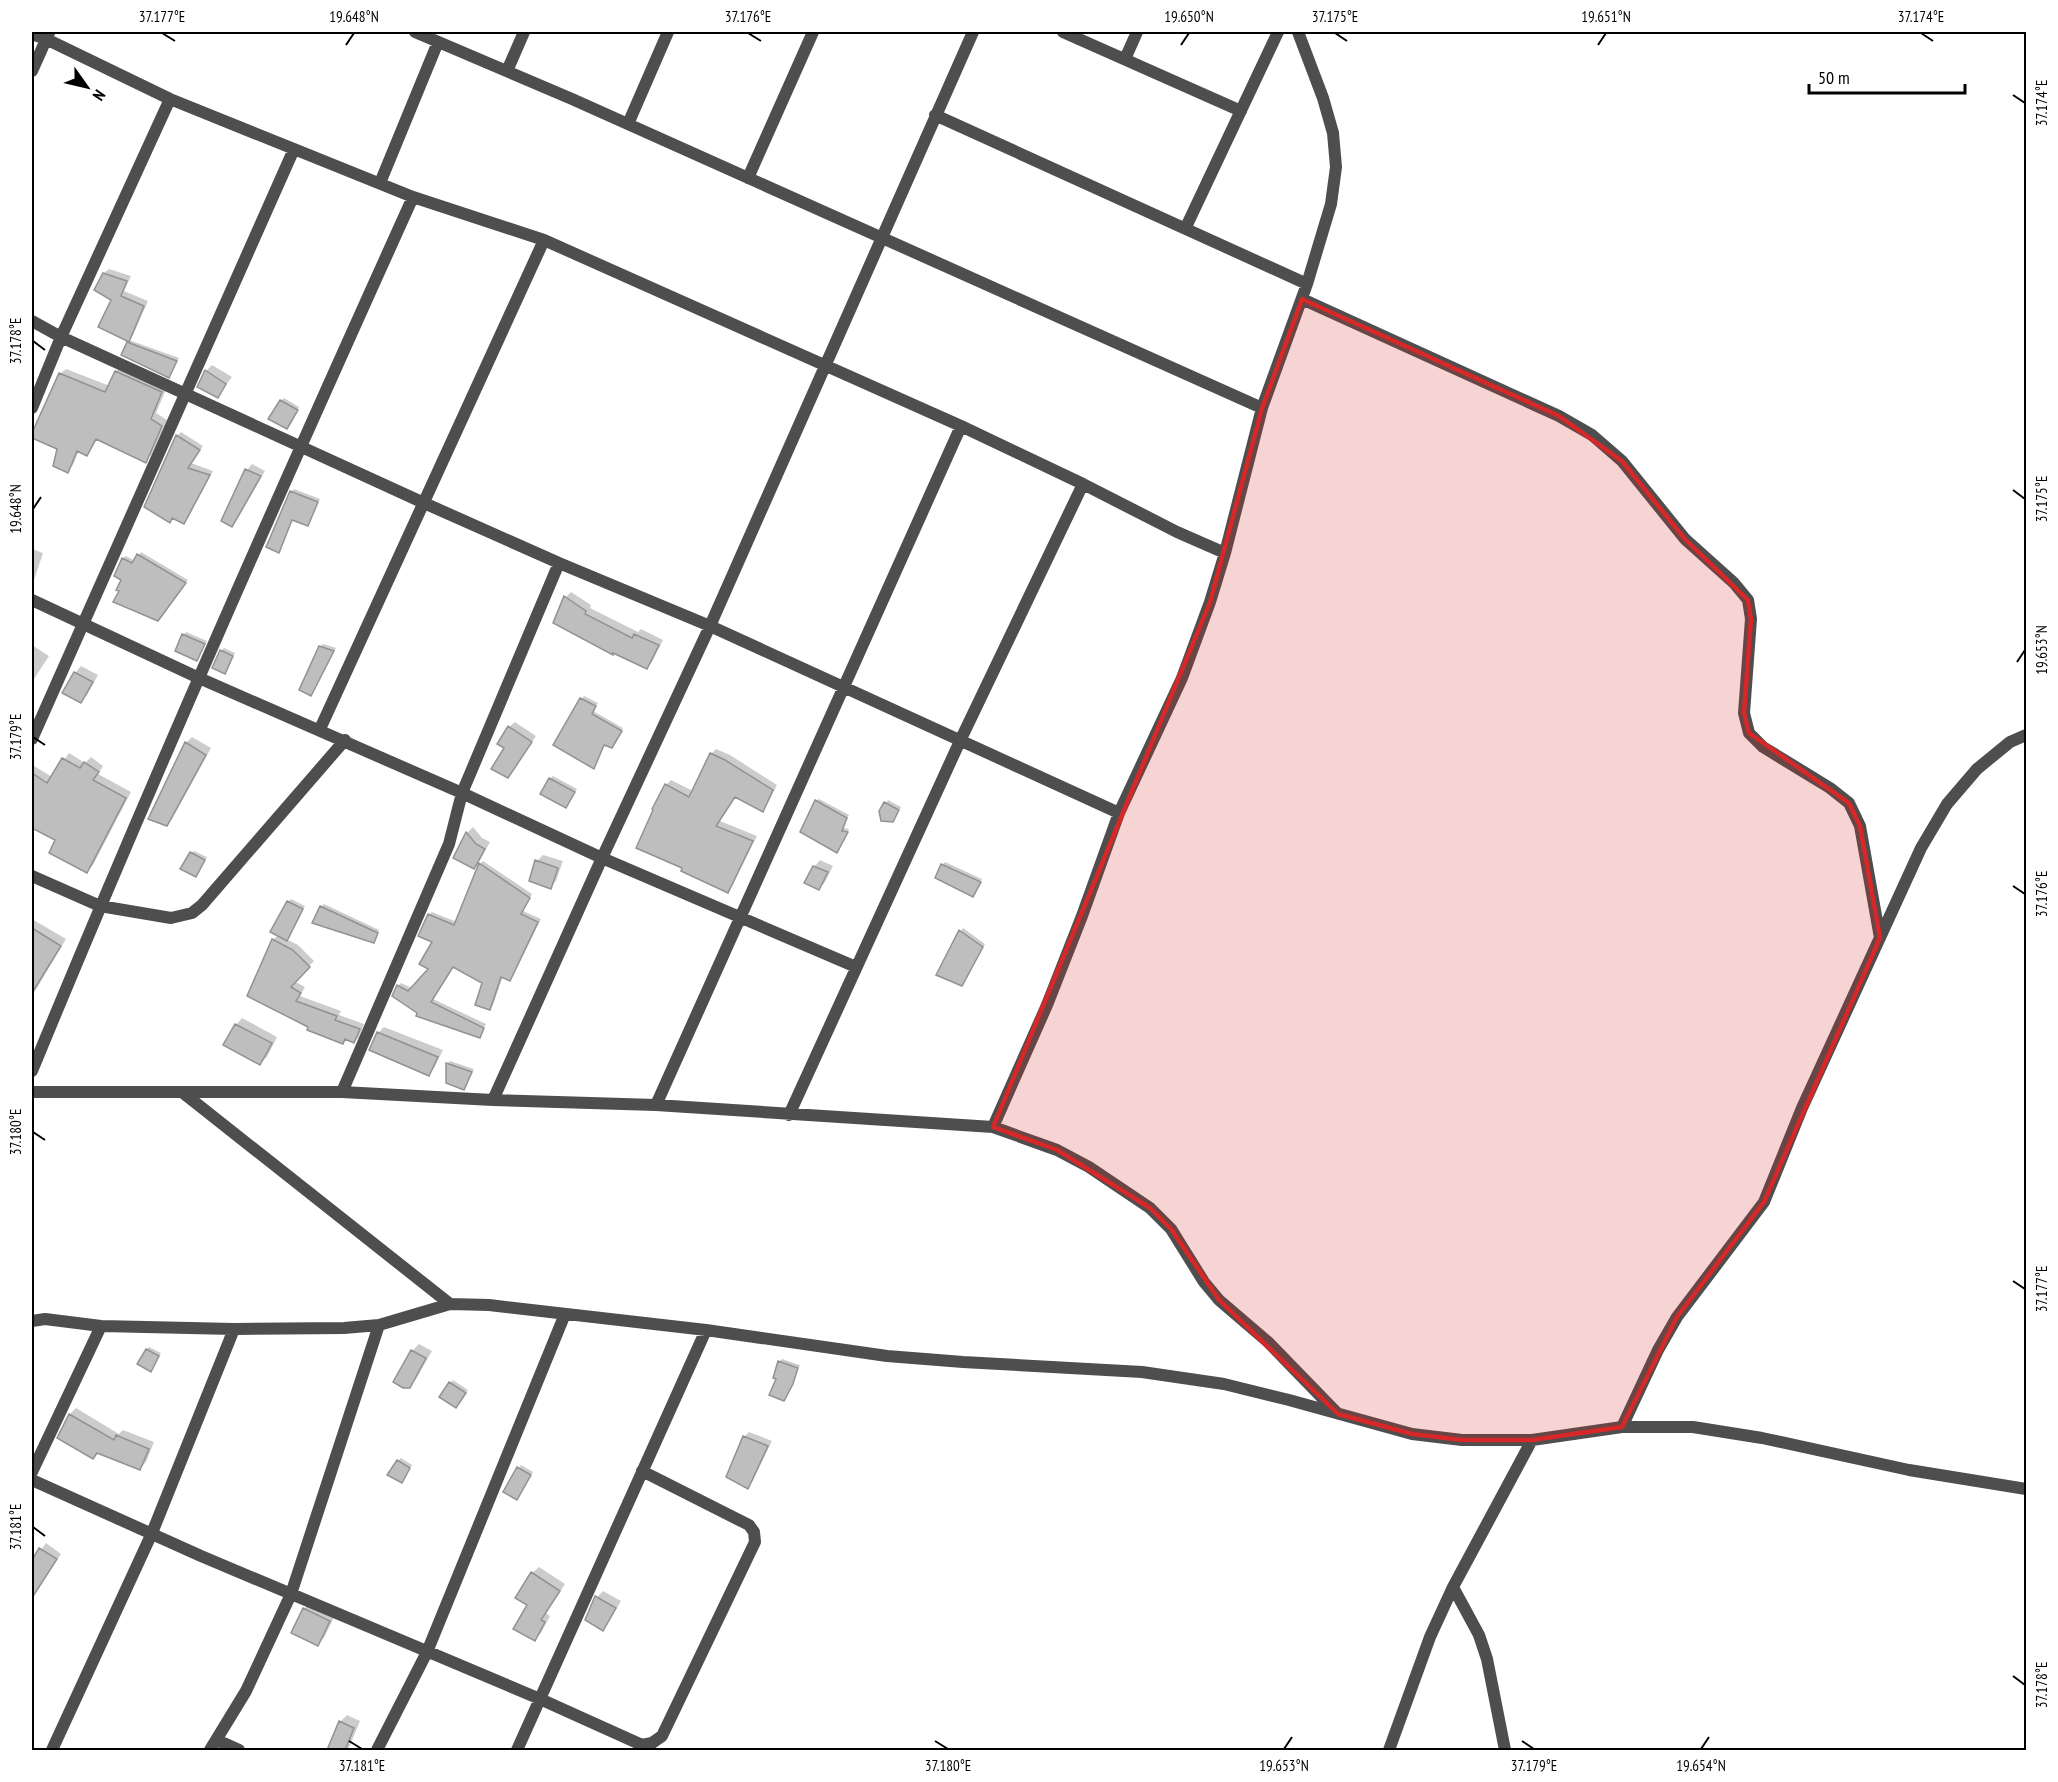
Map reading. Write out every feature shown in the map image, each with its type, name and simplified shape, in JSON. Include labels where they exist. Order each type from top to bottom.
[{"type":"street","points":[[415,32],[628,124],[1262,408]]},
{"type":"street","points":[[507,71],[524,32]]},
{"type":"street","points":[[628,124],[668,32]]},
{"type":"street","points":[[748,178],[813,32]]},
{"type":"street","points":[[493,1100],[710,626],[973,32]]},
{"type":"street","points":[[1063,32],[1241,111]]},
{"type":"street","points":[[1125,58],[1137,32]]},
{"type":"street","points":[[1186,227],[1278,32]]},
{"type":"street","points":[[993,1127],[1047,1005],[1119,813],[1182,678],[1210,602],[1226,553],[1262,408],[1302,299],[1331,204],[1336,166],[1333,134],[1326,107],[1298,32]]},
{"type":"street","points":[[32,34],[47,35],[170,99],[413,197],[544,240],[961,426],[1177,532],[1226,553]]},
{"type":"street","points":[[32,71],[47,35]]},
{"type":"street","points":[[380,183],[438,42]]},
{"type":"street","points":[[32,408],[61,337],[170,99]]},
{"type":"street","points":[[935,115],[1186,227],[1307,284]]},
{"type":"street","points":[[32,739],[294,149]]},
{"type":"street","points":[[32,1071],[100,906],[199,678],[413,197]]},
{"type":"street","points":[[320,729],[544,240]]},
{"type":"street","points":[[1302,299],[1559,416],[1592,435],[1622,461],[1685,539],[1734,583],[1748,600],[1751,619],[1744,713],[1749,733],[1763,747],[1830,788],[1849,803],[1860,826],[1880,938]]},
{"type":"street","points":[[32,321],[61,337],[300,447],[559,563],[710,626],[1119,813]]},
{"type":"street","points":[[656,1106],[842,686],[961,426]]},
{"type":"street","points":[[789,1116],[960,741],[1083,484]]},
{"type":"street","points":[[342,1092],[449,844],[462,792],[559,563]]},
{"type":"street","points":[[32,600],[199,678],[462,792],[602,858],[856,967]]},
{"type":"street","points":[[1622,1427],[1658,1350],[1677,1317],[1764,1202],[1802,1108],[1921,848],[1947,804],[1977,770],[2010,742],[2026,735]]},
{"type":"street","points":[[32,876],[100,906],[171,918],[192,913],[202,905],[345,740]]},
{"type":"street","points":[[32,1092],[342,1092],[656,1106],[993,1127],[1057,1150],[1089,1167],[1150,1208],[1171,1229],[1218,1300],[1282,1356],[1338,1414]]},
{"type":"street","points":[[182,1092],[450,1304]]},
{"type":"street","points":[[32,1321],[45,1319],[101,1326],[234,1329],[344,1328],[379,1325],[450,1304],[489,1305],[706,1330],[887,1356],[1142,1372],[1224,1384],[1412,1434],[1462,1440],[1532,1440],[1622,1427],[1694,1427],[1762,1438],[1909,1470],[2026,1489]]},
{"type":"street","points":[[32,1312],[45,1319]]},
{"type":"street","points":[[377,1750],[427,1652],[565,1314]]},
{"type":"street","points":[[239,1750],[214,1745],[246,1691],[291,1594],[379,1325]]},
{"type":"street","points":[[32,1472],[101,1326]]},
{"type":"street","points":[[52,1750],[152,1533],[234,1329]]},
{"type":"street","points":[[517,1750],[706,1330]]},
{"type":"street","points":[[1389,1750],[1430,1637],[1453,1587],[1532,1440]]},
{"type":"street","points":[[32,1480],[642,1745],[652,1743],[662,1736],[755,1542],[754,1532],[749,1525],[642,1471]]},
{"type":"street","points":[[1453,1587],[1479,1635],[1487,1659],[1505,1750]]},
{"type":"highlighted area","points":[[1302,299],[1559,416],[1622,461],[1685,539],[1748,600],[1751,619],[1744,713],[1749,733],[1849,803],[1860,826],[1880,938],[1764,1202],[1677,1317],[1622,1427],[1532,1440],[1462,1440],[1412,1434],[1338,1414],[1219,1300],[1171,1229],[1150,1208],[1057,1150],[993,1127],[1210,602],[1262,408]]},
{"type":"building","points":[[103,273],[127,281],[121,296],[144,306],[129,342],[98,327],[111,300],[94,290]]},
{"type":"building","points":[[127,342],[177,361],[169,378],[121,355]]},
{"type":"building","points":[[205,370],[226,384],[218,398],[197,387]]},
{"type":"building","points":[[115,371],[162,392],[151,419],[162,426],[146,463],[96,439],[87,456],[77,451],[68,473],[53,466],[57,449],[32,438],[32,433],[59,373],[105,392]]},
{"type":"building","points":[[280,400],[298,410],[287,429],[268,419]]},
{"type":"building","points":[[176,435],[200,450],[188,468],[210,475],[184,524],[172,518],[170,523],[144,507]]},
{"type":"building","points":[[245,469],[261,476],[232,527],[221,521]]},
{"type":"building","points":[[290,491],[318,502],[308,526],[292,520],[279,553],[266,547]]},
{"type":"building","points":[[137,554],[186,583],[158,621],[113,602],[119,591],[116,590],[121,580],[114,576],[122,558],[132,563]]},
{"type":"building","points":[[564,596],[586,611],[585,614],[632,638],[634,634],[659,645],[647,669],[613,653],[613,655],[553,623]]},
{"type":"building","points":[[182,634],[205,644],[197,661],[175,651]]},
{"type":"building","points":[[319,646],[334,651],[311,696],[299,690]]},
{"type":"building","points":[[220,650],[233,656],[225,674],[212,668]]},
{"type":"building","points":[[74,672],[93,682],[81,703],[62,693]]},
{"type":"building","points":[[580,698],[596,706],[592,714],[622,731],[612,748],[604,745],[594,769],[553,745]]},
{"type":"building","points":[[508,726],[532,742],[508,778],[491,769],[504,748],[497,744]]},
{"type":"building","points":[[185,742],[206,755],[167,826],[148,819]]},
{"type":"building","points":[[710,753],[773,790],[763,812],[735,797],[716,826],[753,841],[728,893],[681,871],[682,868],[636,848],[665,784],[689,797]]},
{"type":"building","points":[[62,758],[80,768],[84,762],[99,772],[93,780],[126,798],[87,873],[49,853],[55,840],[32,828],[32,773],[47,783]]},
{"type":"building","points":[[549,778],[575,792],[566,808],[540,794]]},
{"type":"building","points":[[815,800],[847,818],[842,831],[848,832],[837,853],[800,832]]},
{"type":"building","points":[[884,802],[899,810],[893,822],[881,821],[879,811]]},
{"type":"building","points":[[466,832],[476,844],[485,849],[474,869],[453,858]]},
{"type":"building","points":[[190,852],[205,860],[196,877],[180,869]]},
{"type":"building","points":[[535,860],[558,868],[551,889],[529,881]]},
{"type":"building","points":[[479,863],[530,898],[521,914],[538,922],[510,981],[501,977],[490,1010],[475,1005],[482,983],[453,967],[431,1002],[484,1028],[480,1038],[416,1016],[417,1013],[392,996],[397,985],[408,991],[428,969],[419,964],[432,942],[418,936],[428,914],[454,925]]},
{"type":"building","points":[[941,864],[981,882],[973,897],[935,878]]},
{"type":"building","points":[[813,866],[828,872],[819,890],[804,883]]},
{"type":"building","points":[[287,901],[303,909],[287,941],[270,932]]},
{"type":"building","points":[[320,906],[378,933],[374,943],[312,923]]},
{"type":"building","points":[[32,928],[61,946],[32,993]]},
{"type":"building","points":[[959,930],[983,947],[962,986],[936,975]]},
{"type":"building","points":[[272,939],[293,950],[310,967],[291,987],[301,993],[296,1001],[337,1016],[335,1020],[360,1029],[354,1043],[345,1039],[343,1044],[307,1030],[308,1027],[247,996]]},
{"type":"building","points":[[235,1024],[272,1043],[260,1065],[223,1045]]},
{"type":"building","points":[[377,1032],[438,1057],[429,1076],[369,1050]]},
{"type":"building","points":[[446,1063],[472,1072],[464,1090],[446,1083]]},
{"type":"building","points":[[146,1349],[159,1356],[151,1372],[137,1364]]},
{"type":"building","points":[[411,1350],[426,1358],[410,1388],[403,1388],[393,1382]]},
{"type":"building","points":[[778,1361],[798,1368],[784,1401],[769,1395],[776,1379],[773,1378]]},
{"type":"building","points":[[449,1382],[466,1393],[456,1408],[439,1397]]},
{"type":"building","points":[[69,1414],[114,1440],[116,1435],[149,1449],[140,1470],[97,1453],[93,1459],[57,1438]]},
{"type":"building","points":[[743,1436],[768,1446],[748,1489],[726,1477]]},
{"type":"building","points":[[397,1460],[410,1468],[402,1483],[387,1475]]},
{"type":"building","points":[[517,1467],[531,1475],[517,1500],[503,1492]]},
{"type":"building","points":[[39,1548],[57,1559],[32,1598],[32,1560]]},
{"type":"building","points":[[531,1572],[560,1591],[541,1620],[545,1622],[535,1641],[513,1629],[527,1605],[515,1598]]},
{"type":"building","points":[[595,1596],[616,1608],[603,1631],[585,1620]]},
{"type":"building","points":[[303,1608],[330,1621],[318,1646],[291,1633]]},
{"type":"building","points":[[339,1721],[354,1728],[345,1750],[327,1750]]}]
